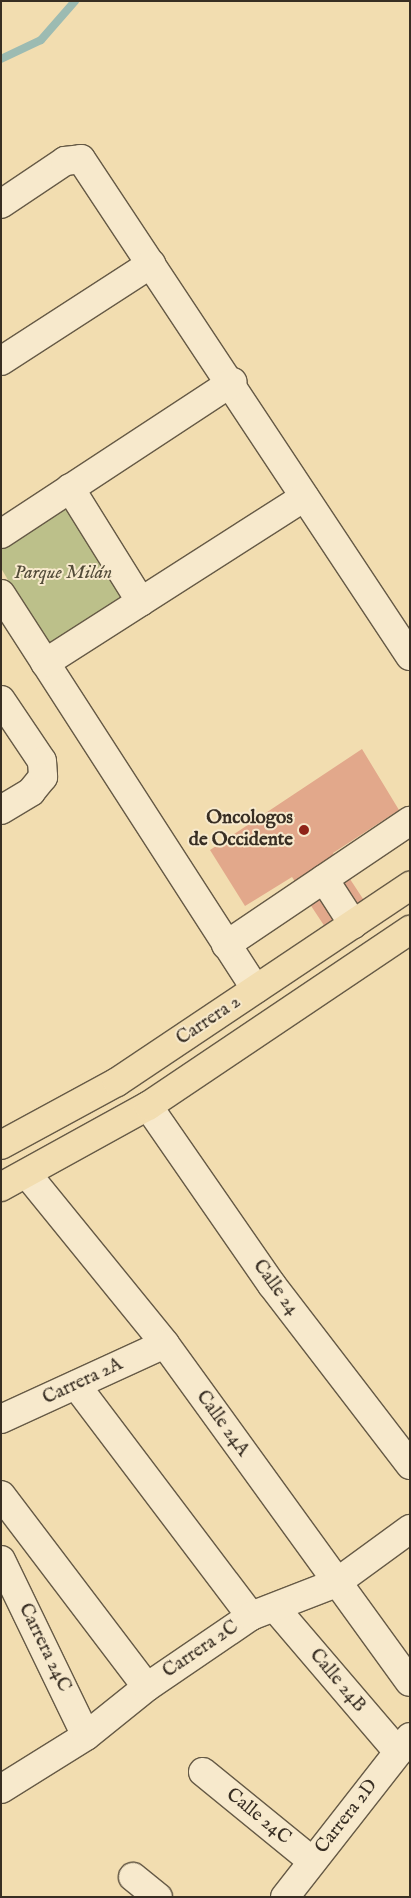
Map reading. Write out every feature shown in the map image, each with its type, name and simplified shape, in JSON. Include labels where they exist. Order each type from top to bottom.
[{"type":"main road","name":"Carrera 2","points":[[1,1145],[118,1082],[410,886]]},
{"type":"main road","name":"Carrera 2","points":[[1,1187],[148,1106],[410,930]]},
{"type":"street","points":[[1,204],[65,161],[81,159],[232,382],[410,656]]},
{"type":"street","points":[[1,361],[152,264]]},
{"type":"street","points":[[1,534],[232,382]]},
{"type":"street","points":[[70,488],[141,602]]},
{"type":"street","points":[[45,663],[305,496]]},
{"type":"street","points":[[1,594],[256,989]]},
{"type":"street","points":[[1,700],[42,761],[43,777],[31,792],[1,810]]},
{"type":"street","points":[[226,945],[410,822]]},
{"type":"street","points":[[324,879],[353,924]]},
{"type":"street","name":"Calle 24","points":[[148,1106],[272,1285],[410,1465]]},
{"type":"street","name":"Calle 24A","points":[[27,1174],[165,1344],[336,1583],[410,1682]]},
{"type":"street","name":"Carrera 2A","points":[[1,1419],[165,1344]]},
{"type":"street","name":"Calle 24B","points":[[76,1385],[264,1613],[404,1745]]},
{"type":"street","points":[[1,1496],[147,1687]]},
{"type":"street","name":"Carrera 2C","points":[[1,1789],[86,1736],[147,1687],[264,1613],[336,1583],[410,1529]]},
{"type":"street","name":"Carrera 24C","points":[[1,1560],[86,1736]]},
{"type":"street","name":"Carrera 2D","points":[[285,1897],[404,1745]]},
{"type":"street","name":"Calle 24C","points":[[202,1772],[312,1861]]},
{"type":"street","points":[[133,1877],[158,1897]]},
{"type":"green space","name":"Parque Milán","points":[[74,495],[137,595],[48,649],[1,568],[1,545]]},
{"type":"building","name":"Oncologos de Occidente","points":[[362,749],[399,810],[333,853],[367,905],[327,930],[292,877],[245,906],[210,850]]},
{"type":"waterway","points":[[1,59],[41,40],[75,1]]},
{"type":"place","name":"Oncologos de Occidente","points":[[304,830]]}]
